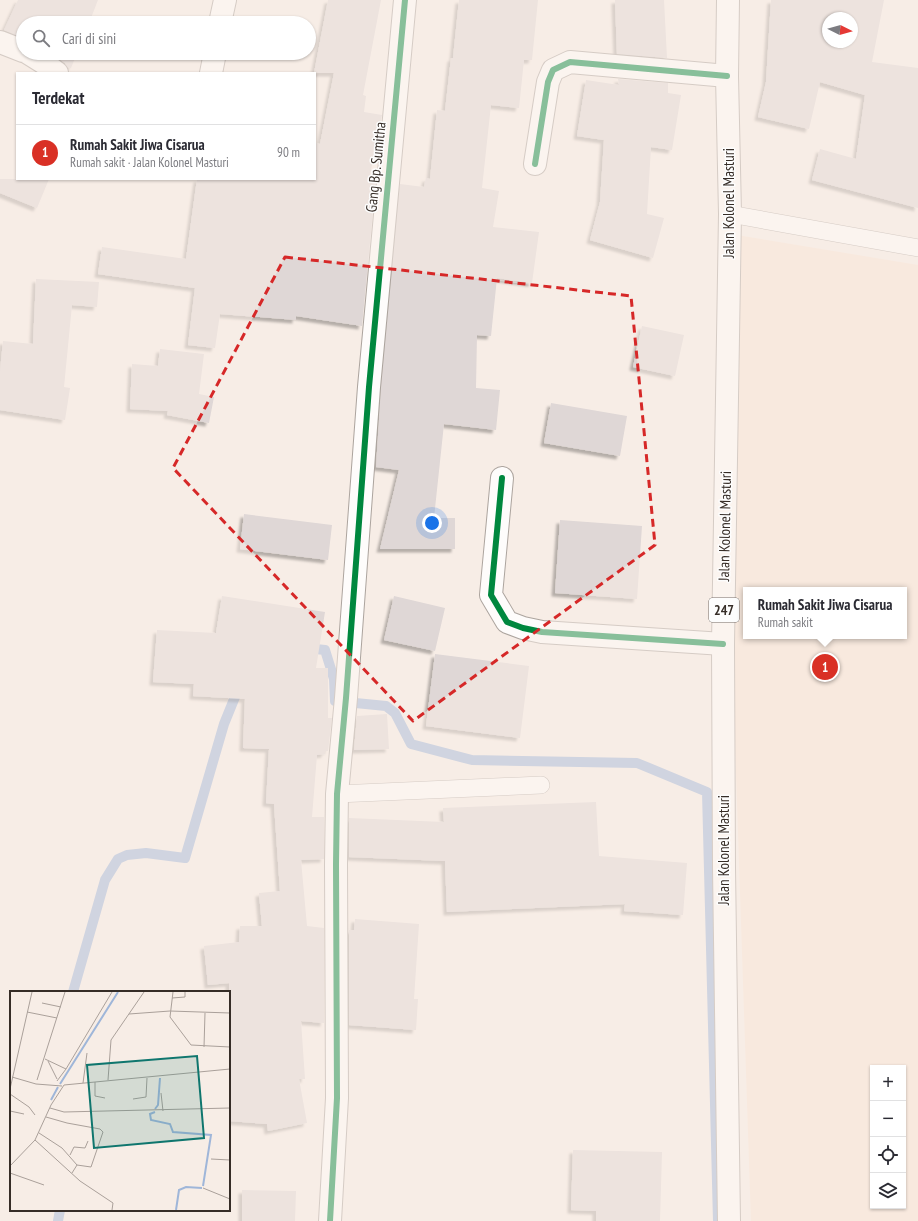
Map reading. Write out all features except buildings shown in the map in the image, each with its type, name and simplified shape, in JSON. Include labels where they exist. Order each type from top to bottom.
[{"type":"street","points":[[222,16],[225,0]]},
{"type":"street","name":"Gang Bp. Sumitha","points":[[330,1221],[337,1098],[337,794],[346,698],[369,387],[405,0]]},
{"type":"street","name":"Jalan Kolonel Masturi","points":[[728,0],[727,76],[730,214],[723,644],[724,860],[729,1221]]},
{"type":"street","points":[[0,42],[16,48]]},
{"type":"street","points":[[39,60],[56,72]]},
{"type":"street","points":[[211,72],[214,60]]},
{"type":"street","points":[[535,164],[548,82],[553,70],[570,62],[727,76]]},
{"type":"street","points":[[502,478],[491,595],[507,622],[523,628],[542,632],[723,644]]},
{"type":"lane","points":[[730,214],[918,248]]},
{"type":"lane","points":[[337,794],[541,785]]},
{"type":"highlighted area","points":[[285,257],[631,296],[655,545],[413,721],[173,468]]},
{"type":"shaded area","points":[[718,232],[918,265],[918,1221],[751,1221]]},
{"type":"waterway","points":[[306,648],[325,650],[334,679],[335,701],[386,706],[395,713],[411,744],[472,760],[637,763],[707,792],[718,1221]]},
{"type":"waterway","points":[[73,991],[105,880],[118,859],[127,855],[146,853],[185,858],[224,724],[239,687]]},
{"type":"waterway","points":[[58,1221],[60,1211]]},
{"type":"cycle path","points":[[330,1221],[337,1098],[337,794],[346,698],[369,387],[405,0]]},
{"type":"cycle path","points":[[535,164],[548,82],[553,70],[570,62],[727,76]]},
{"type":"cycle path","points":[[502,478],[491,595],[507,622],[523,628],[542,632],[723,644]]},
{"type":"place","name":"Rumah Sakit Jiwa Cisarua","points":[[825,667]]}]
